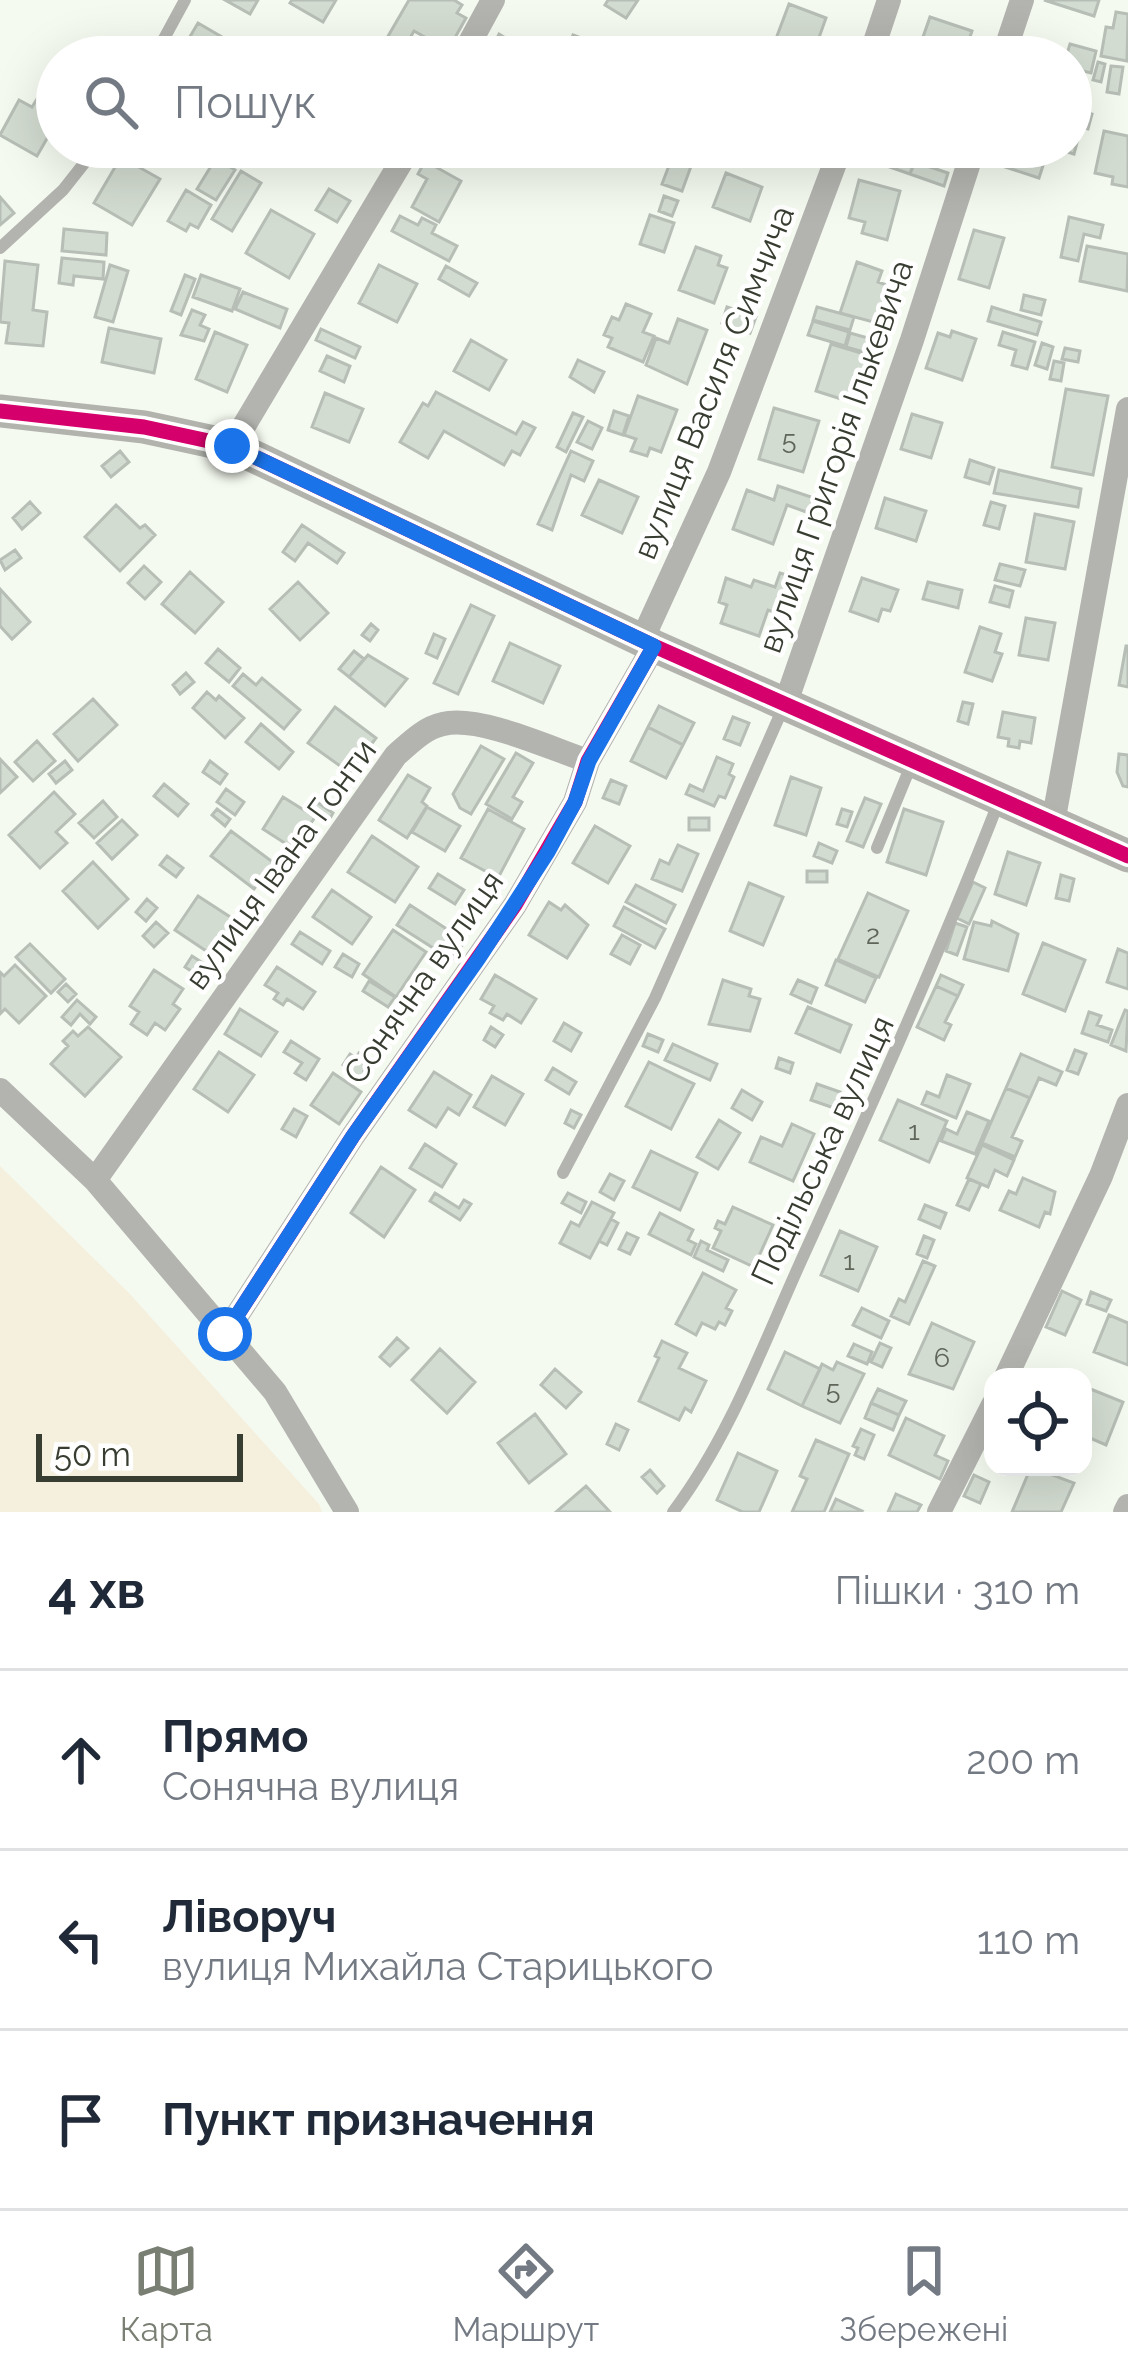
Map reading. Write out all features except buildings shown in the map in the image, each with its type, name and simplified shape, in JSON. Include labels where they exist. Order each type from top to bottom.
[{"type":"street","points":[[474,36],[494,0]]},
{"type":"street","points":[[877,36],[889,0]]},
{"type":"street","points":[[1011,36],[1022,0]]},
{"type":"street","points":[[232,446],[397,168]]},
{"type":"street","name":"вулиця Василя Симчича","points":[[648,643],[719,472],[834,168]]},
{"type":"street","name":"вулиця Григорія Ількевича","points":[[785,705],[967,168]]},
{"type":"street","points":[[1053,823],[1128,409]]},
{"type":"street","points":[[0,410],[144,427],[232,446],[648,643],[1128,856]]},
{"type":"street","name":"Сонячна вулиця","points":[[225,1334],[353,1136],[515,905],[575,802],[589,761],[648,643]]},
{"type":"street","name":"вулиця Івана Гонти","points":[[94,1180],[396,755],[410,743],[444,723],[460,723],[589,761]]},
{"type":"street","points":[[0,1090],[94,1180],[274,1392],[347,1512]]},
{"type":"street","points":[[1010,1368],[1101,1175],[1128,1105]]},
{"type":"street","points":[[939,1512],[984,1423]]},
{"type":"lane","points":[[165,36],[185,0]]},
{"type":"lane","points":[[0,248],[80,168]]},
{"type":"lane","name":"вулиця Григорія Ількевича","points":[[562,1173],[655,998],[785,705]]},
{"type":"lane","points":[[877,848],[913,761]]},
{"type":"lane","name":"Подільська вулиця","points":[[673,1512],[752,1369],[923,993],[999,800]]},
{"type":"shaded area","points":[[0,1166],[130,1294],[322,1512],[0,1512]]},
{"type":"cycle path","points":[[0,411],[144,427],[232,446],[654,646],[1128,856]]},
{"type":"cycle path","points":[[225,1334],[353,1136],[515,905],[575,802],[588,761],[654,646]]},
{"type":"route","points":[[225,1334],[353,1136],[515,905],[575,802],[589,761],[654,646],[232,446]]}]
